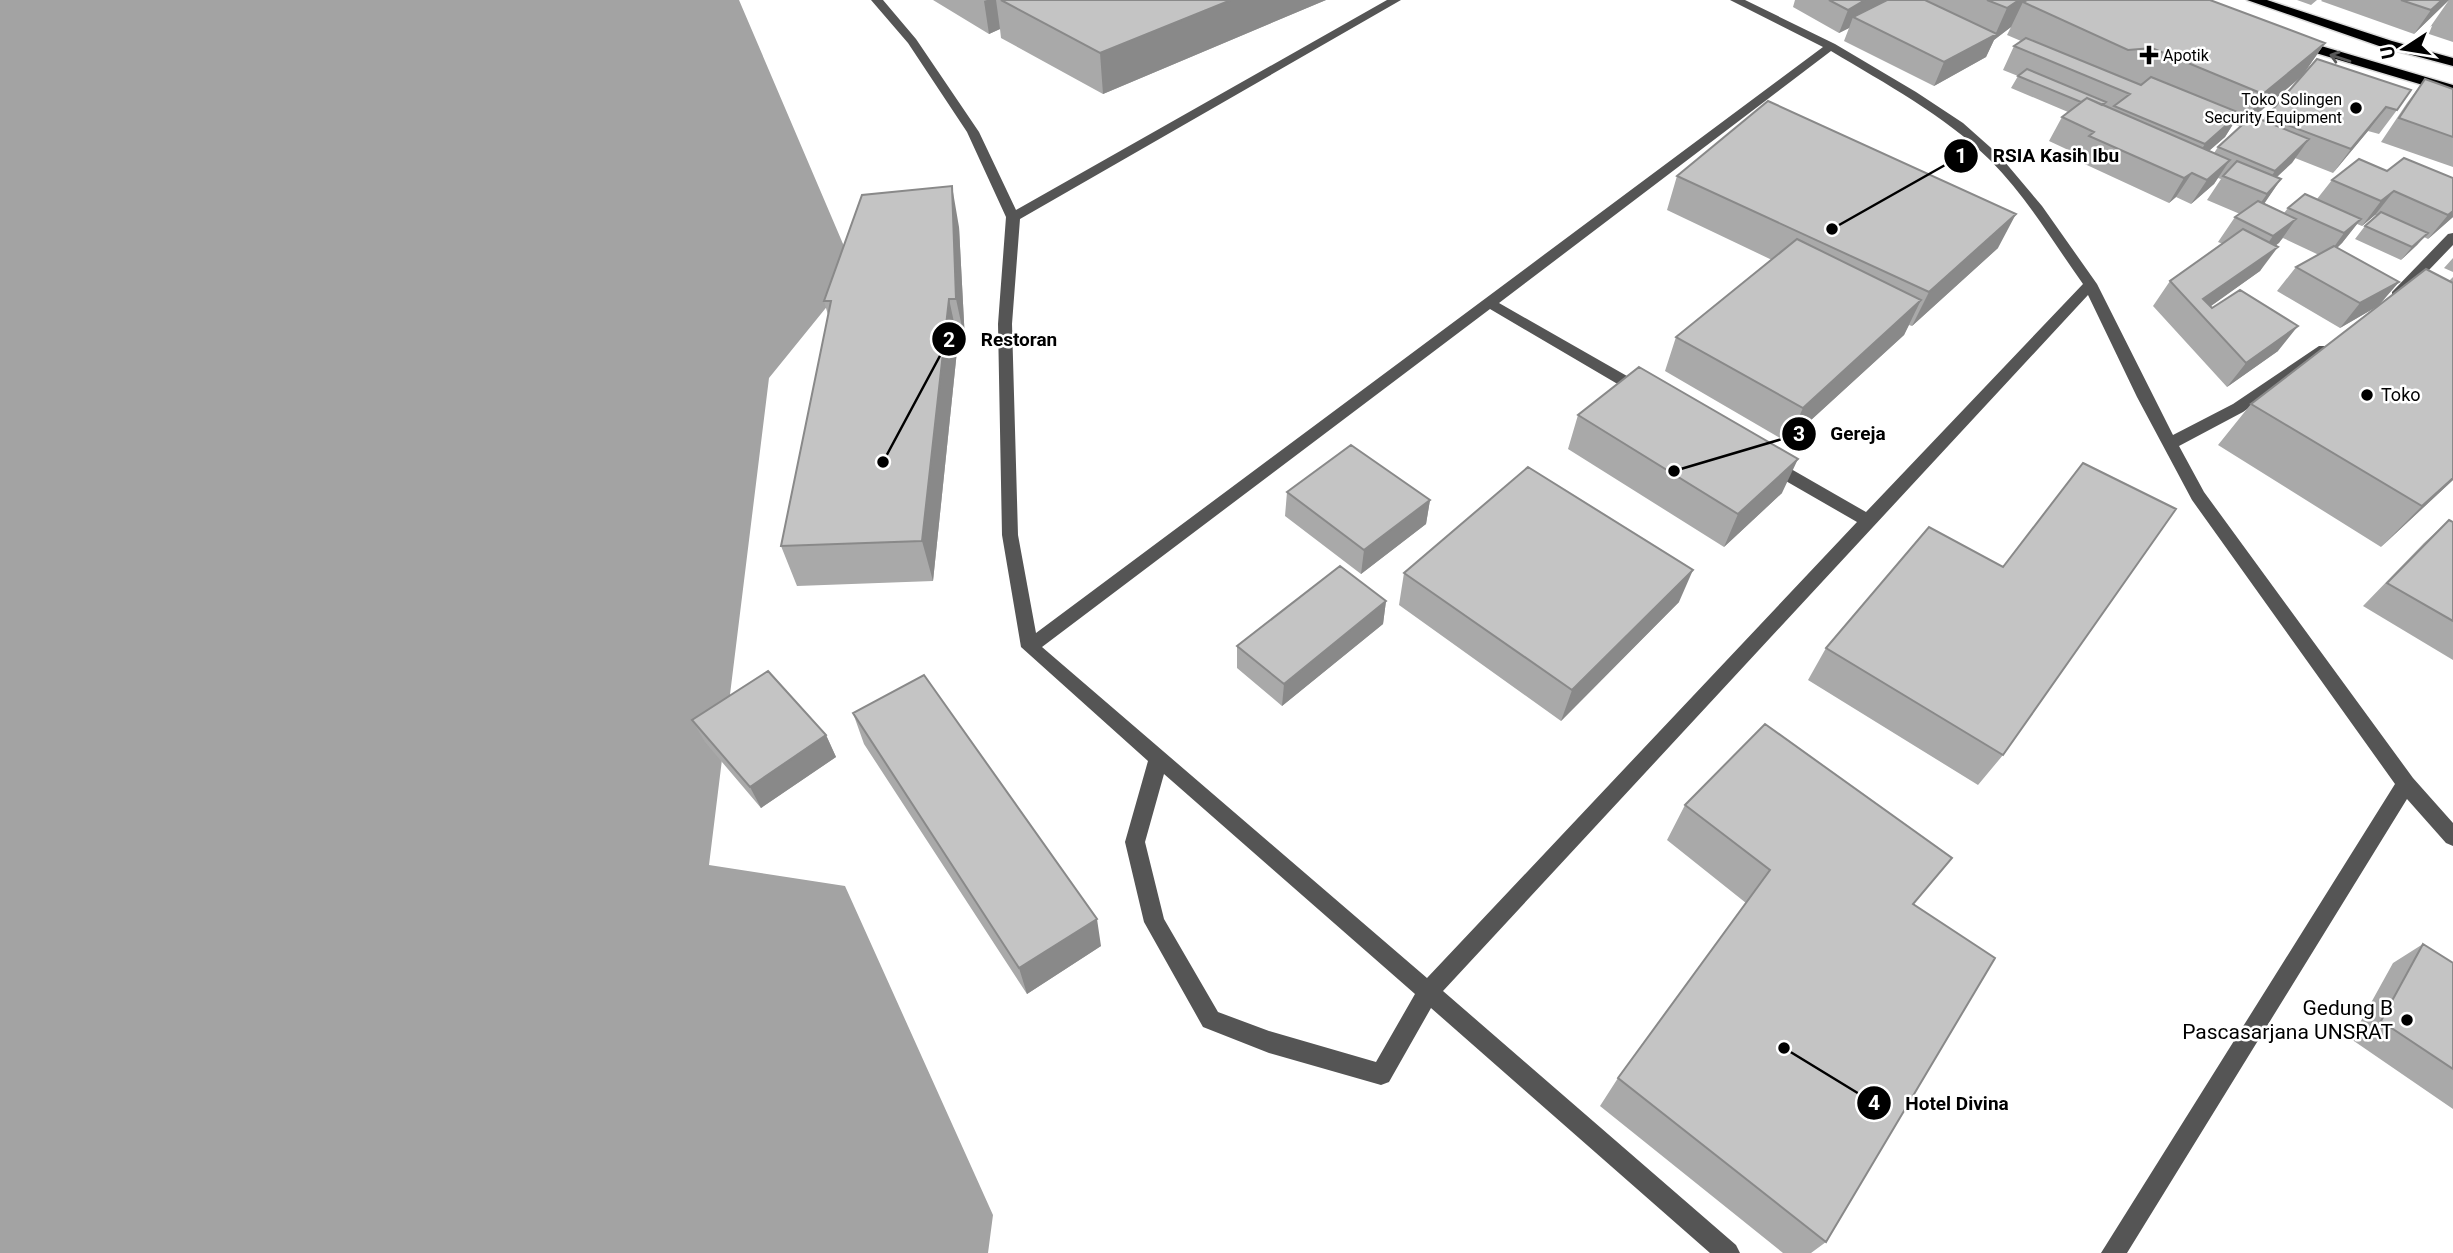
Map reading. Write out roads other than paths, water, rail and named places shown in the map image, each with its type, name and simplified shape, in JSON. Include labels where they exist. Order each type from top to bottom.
[{"type":"highway","points":[[2254,0],[2387,44],[2453,62]]},
{"type":"highway","points":[[2285,39],[2453,90]]},
{"type":"street","points":[[877,0],[912,41],[973,132],[1013,217],[1005,324],[1010,535],[1030,647],[1728,1253]]},
{"type":"street","points":[[1013,217],[1395,0]]},
{"type":"street","points":[[1736,0],[1831,46],[1959,126],[1995,158],[2037,209],[2090,285],[2198,496],[2406,784],[2453,837]]},
{"type":"street","points":[[1030,647],[1831,46]]},
{"type":"street","points":[[2388,305],[2453,237]]},
{"type":"street","points":[[1159,758],[1135,842],[1154,922],[1211,1020],[1269,1042],[1381,1074],[1428,992],[2090,285]]},
{"type":"street","points":[[1489,303],[1655,398]]},
{"type":"street","points":[[2170,444],[2238,408],[2334,342]]},
{"type":"street","points":[[1761,460],[1868,521]]},
{"type":"street","points":[[2113,1253],[2406,784]]},
{"type":"place","name":"Apotik","points":[[2149,55]]},
{"type":"place","name":"Toko Solingen Security Equipment","points":[[2356,108]]},
{"type":"place","name":"RSIA Kasih Ibu","points":[[1832,229]]},
{"type":"place","name":"Toko","points":[[2367,395]]},
{"type":"place","name":"Restoran","points":[[883,462]]},
{"type":"place","name":"Gereja","points":[[1674,471]]},
{"type":"place","name":"Gedung B Pascasarjana UNSRAT","points":[[2407,1020]]},
{"type":"place","name":"Hotel Divina","points":[[1784,1048]]}]
